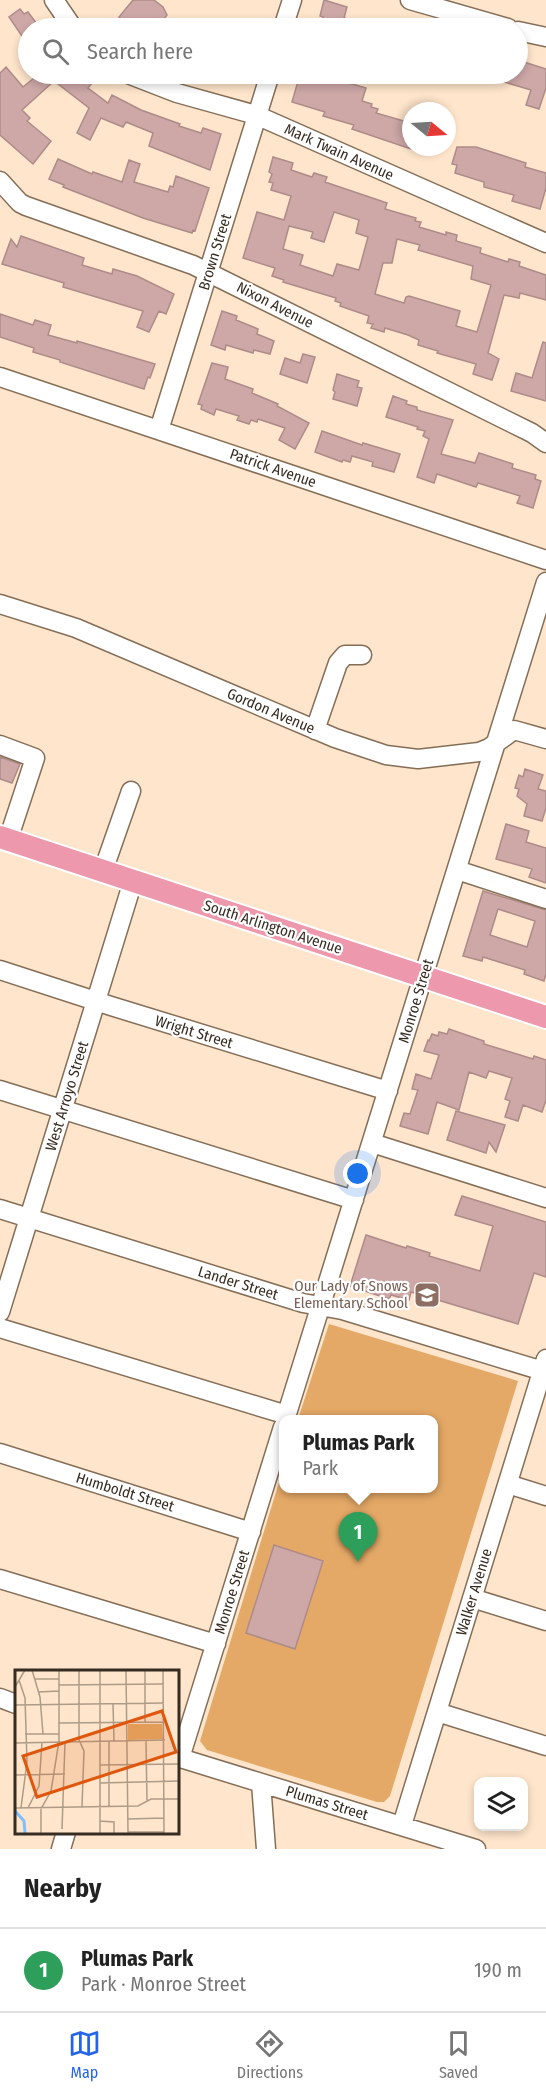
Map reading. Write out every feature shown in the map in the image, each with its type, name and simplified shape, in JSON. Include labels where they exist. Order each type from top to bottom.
[{"type":"main road","name":"South Arlington Avenue","points":[[4,838],[546,1017]]},
{"type":"street","points":[[54,0],[67,18]]},
{"type":"street","points":[[286,18],[292,0]]},
{"type":"street","points":[[410,0],[473,18]]},
{"type":"street","points":[[528,33],[546,37]]},
{"type":"street","name":"Mark Twain Avenue","points":[[153,84],[256,115],[546,243]]},
{"type":"street","name":"Brown Street","points":[[159,430],[267,84]]},
{"type":"street","name":"Nixon Avenue","points":[[0,181],[20,203],[26,206],[209,272],[532,433],[546,443]]},
{"type":"street","name":"Patrick Avenue","points":[[0,377],[546,560]]},
{"type":"street","name":"Monroe Street","points":[[287,1415],[546,582]]},
{"type":"street","name":"Gordon Avenue","points":[[0,604],[84,632],[315,730],[371,751],[410,758],[479,752],[514,730],[546,739]]},
{"type":"street","points":[[315,730],[341,658],[345,655],[362,655]]},
{"type":"street","points":[[0,745],[35,758],[4,838]]},
{"type":"street","points":[[103,871],[131,791]]},
{"type":"street","points":[[457,870],[546,899]]},
{"type":"street","name":"West Arroyo Street","points":[[0,1312],[133,881]]},
{"type":"street","name":"Wright Street","points":[[0,970],[96,1002],[388,1091]]},
{"type":"street","points":[[0,1089],[354,1200]]},
{"type":"street","points":[[372,1143],[546,1198]]},
{"type":"street","name":"Lander Street","points":[[0,1209],[303,1303],[342,1310],[545,1368]]},
{"type":"street","points":[[0,1328],[279,1419]]},
{"type":"street","name":"Walker Avenue","points":[[402,1825],[545,1368]]},
{"type":"street","name":"Monroe Street","points":[[178,1757],[216,1644],[279,1440]]},
{"type":"street","name":"Humboldt Street","points":[[0,1453],[250,1532]]},
{"type":"street","points":[[507,1484],[546,1496]]},
{"type":"street","points":[[0,1579],[216,1644]]},
{"type":"street","points":[[472,1598],[546,1621]]},
{"type":"street","points":[[0,1698],[15,1704]]},
{"type":"street","points":[[437,1712],[546,1746]]},
{"type":"street","name":"Plumas Street","points":[[178,1757],[402,1825],[454,1846],[476,1849]]},
{"type":"street","points":[[261,1783],[266,1849]]},
{"type":"street","points":[[61,1849],[66,1834]]},
{"type":"shaded area","points":[[329,1324],[518,1381],[390,1796],[384,1802],[377,1802],[207,1750],[200,1741],[279,1482],[279,1493],[438,1493],[438,1415],[299,1415]]},
{"type":"building","points":[[133,0],[154,0],[163,7],[167,15],[165,18],[119,17]]},
{"type":"building","points":[[324,0],[347,7],[344,18],[320,16]]},
{"type":"building","points":[[20,9],[24,14],[28,12],[32,18],[18,18],[18,30],[9,17]]},
{"type":"building","points":[[528,63],[546,69],[546,88],[539,109],[526,105],[531,90],[511,84],[528,84]]},
{"type":"building","points":[[6,67],[18,84],[23,87],[27,84],[51,84],[22,110],[30,118],[27,121],[51,141],[33,164],[0,135],[0,73]]},
{"type":"building","points":[[58,84],[91,84],[88,88],[108,103],[112,95],[141,110],[180,124],[179,126],[201,133],[203,128],[221,134],[210,170],[149,146],[153,133],[126,122],[123,127],[101,118],[90,140],[77,133],[89,108]]},
{"type":"building","points":[[297,84],[352,84],[366,88],[362,101],[378,109],[376,113],[402,120],[402,146],[352,129],[354,125],[323,116],[325,112],[292,102]]},
{"type":"building","points":[[457,147],[476,147],[526,163],[525,167],[546,173],[546,188],[540,209],[512,201],[514,195],[484,187],[484,182],[455,173],[457,165],[452,164]]},
{"type":"building","points":[[273,157],[293,163],[291,170],[312,177],[314,173],[327,177],[325,182],[387,203],[385,209],[416,218],[415,221],[421,222],[419,227],[446,235],[446,232],[457,235],[456,241],[481,248],[480,253],[508,262],[509,259],[520,262],[519,266],[546,275],[546,300],[520,293],[519,298],[504,295],[488,353],[499,359],[492,380],[473,374],[476,364],[418,345],[419,340],[408,335],[385,328],[384,332],[371,328],[373,324],[367,323],[369,316],[340,306],[341,303],[335,301],[336,298],[283,282],[284,280],[272,276],[275,268],[243,258],[257,212],[284,220],[291,196],[271,190],[273,183],[269,182],[272,174],[269,172]],"holes":[[[334,212],[359,220],[356,233],[368,237],[359,270],[337,264],[333,276],[300,265],[303,255],[283,249],[289,226],[313,232],[311,238],[324,242]],[[397,239],[420,245],[418,250],[473,266],[471,279],[491,285],[477,332],[456,326],[460,311],[409,296],[406,297],[404,303],[375,294],[383,263],[392,263]]]},
{"type":"building","points":[[58,159],[92,174],[93,172],[122,182],[129,160],[140,164],[134,182],[168,192],[170,186],[173,187],[176,176],[209,188],[195,231],[193,230],[192,233],[143,218],[63,187],[64,185],[49,179]]},
{"type":"building","points":[[21,236],[84,258],[82,265],[112,274],[113,269],[137,276],[174,294],[166,314],[159,311],[149,332],[137,327],[143,311],[63,287],[64,283],[2,264],[11,239],[17,247]]},
{"type":"building","points":[[222,311],[237,316],[236,320],[258,329],[257,334],[274,341],[270,354],[254,350],[253,353],[226,345],[225,350],[211,345]]},
{"type":"building","points":[[0,314],[33,325],[35,320],[51,325],[48,335],[155,364],[150,378],[148,377],[144,389],[33,352],[34,348],[0,337]]},
{"type":"building","points":[[543,342],[546,343],[546,401],[511,391],[516,373],[532,378]]},
{"type":"building","points":[[303,354],[315,357],[307,383],[280,374],[285,358],[300,363]]},
{"type":"building","points":[[212,363],[228,367],[225,379],[253,389],[252,393],[278,404],[277,406],[309,423],[295,449],[279,440],[285,428],[258,419],[257,422],[251,420],[249,424],[237,420],[239,416],[216,409],[214,415],[201,409],[202,405],[198,404]]},
{"type":"building","points":[[337,374],[359,381],[357,387],[362,388],[357,406],[333,399]]},
{"type":"building","points":[[393,396],[407,401],[406,404],[417,407],[417,410],[453,420],[441,454],[475,463],[479,453],[513,464],[512,468],[536,475],[535,479],[541,481],[533,508],[517,503],[520,496],[478,483],[476,487],[437,474],[434,483],[417,477],[429,439],[423,436],[425,431],[417,429],[418,427],[386,417]]},
{"type":"building","points":[[322,431],[362,445],[363,443],[400,454],[394,472],[372,466],[373,462],[352,456],[350,462],[343,460],[342,462],[315,452]]},
{"type":"building","points":[[0,757],[20,764],[12,783],[0,779]]},
{"type":"building","points":[[525,769],[543,775],[538,789],[546,791],[546,808],[542,821],[524,816],[527,804],[517,796],[519,789],[515,788],[519,775],[523,777]]},
{"type":"building","points":[[506,824],[529,831],[526,842],[546,848],[546,883],[529,877],[532,869],[496,859]]},
{"type":"building","points":[[483,891],[546,910],[546,974],[544,981],[524,974],[525,970],[483,957],[482,961],[463,956]],"holes":[[[498,909],[535,921],[527,947],[490,935]]]},
{"type":"building","points":[[449,1029],[484,1041],[484,1044],[533,1059],[534,1056],[546,1060],[546,1100],[542,1112],[523,1105],[518,1121],[505,1117],[510,1101],[505,1099],[512,1078],[489,1071],[486,1078],[469,1072],[459,1110],[437,1102],[428,1134],[400,1126],[404,1113],[410,1114],[418,1090],[412,1089],[416,1074],[431,1079],[439,1055],[424,1051],[428,1040],[432,1034],[438,1036],[439,1032],[447,1034]]},
{"type":"building","points":[[456,1111],[505,1125],[496,1152],[489,1142],[486,1153],[447,1140]]},
{"type":"building","points":[[462,1196],[546,1222],[546,1277],[534,1273],[518,1324],[411,1292],[409,1300],[391,1295],[389,1299],[350,1286],[366,1235],[430,1253],[429,1256],[480,1271],[493,1226],[455,1215]]},
{"type":"building","points":[[274,1545],[323,1561],[295,1649],[246,1633]]},
{"type":"place","name":"Our Lady of Snows Elementary School","points":[[427,1295]]},
{"type":"place","name":"Plumas Park","points":[[358,1562]]}]
